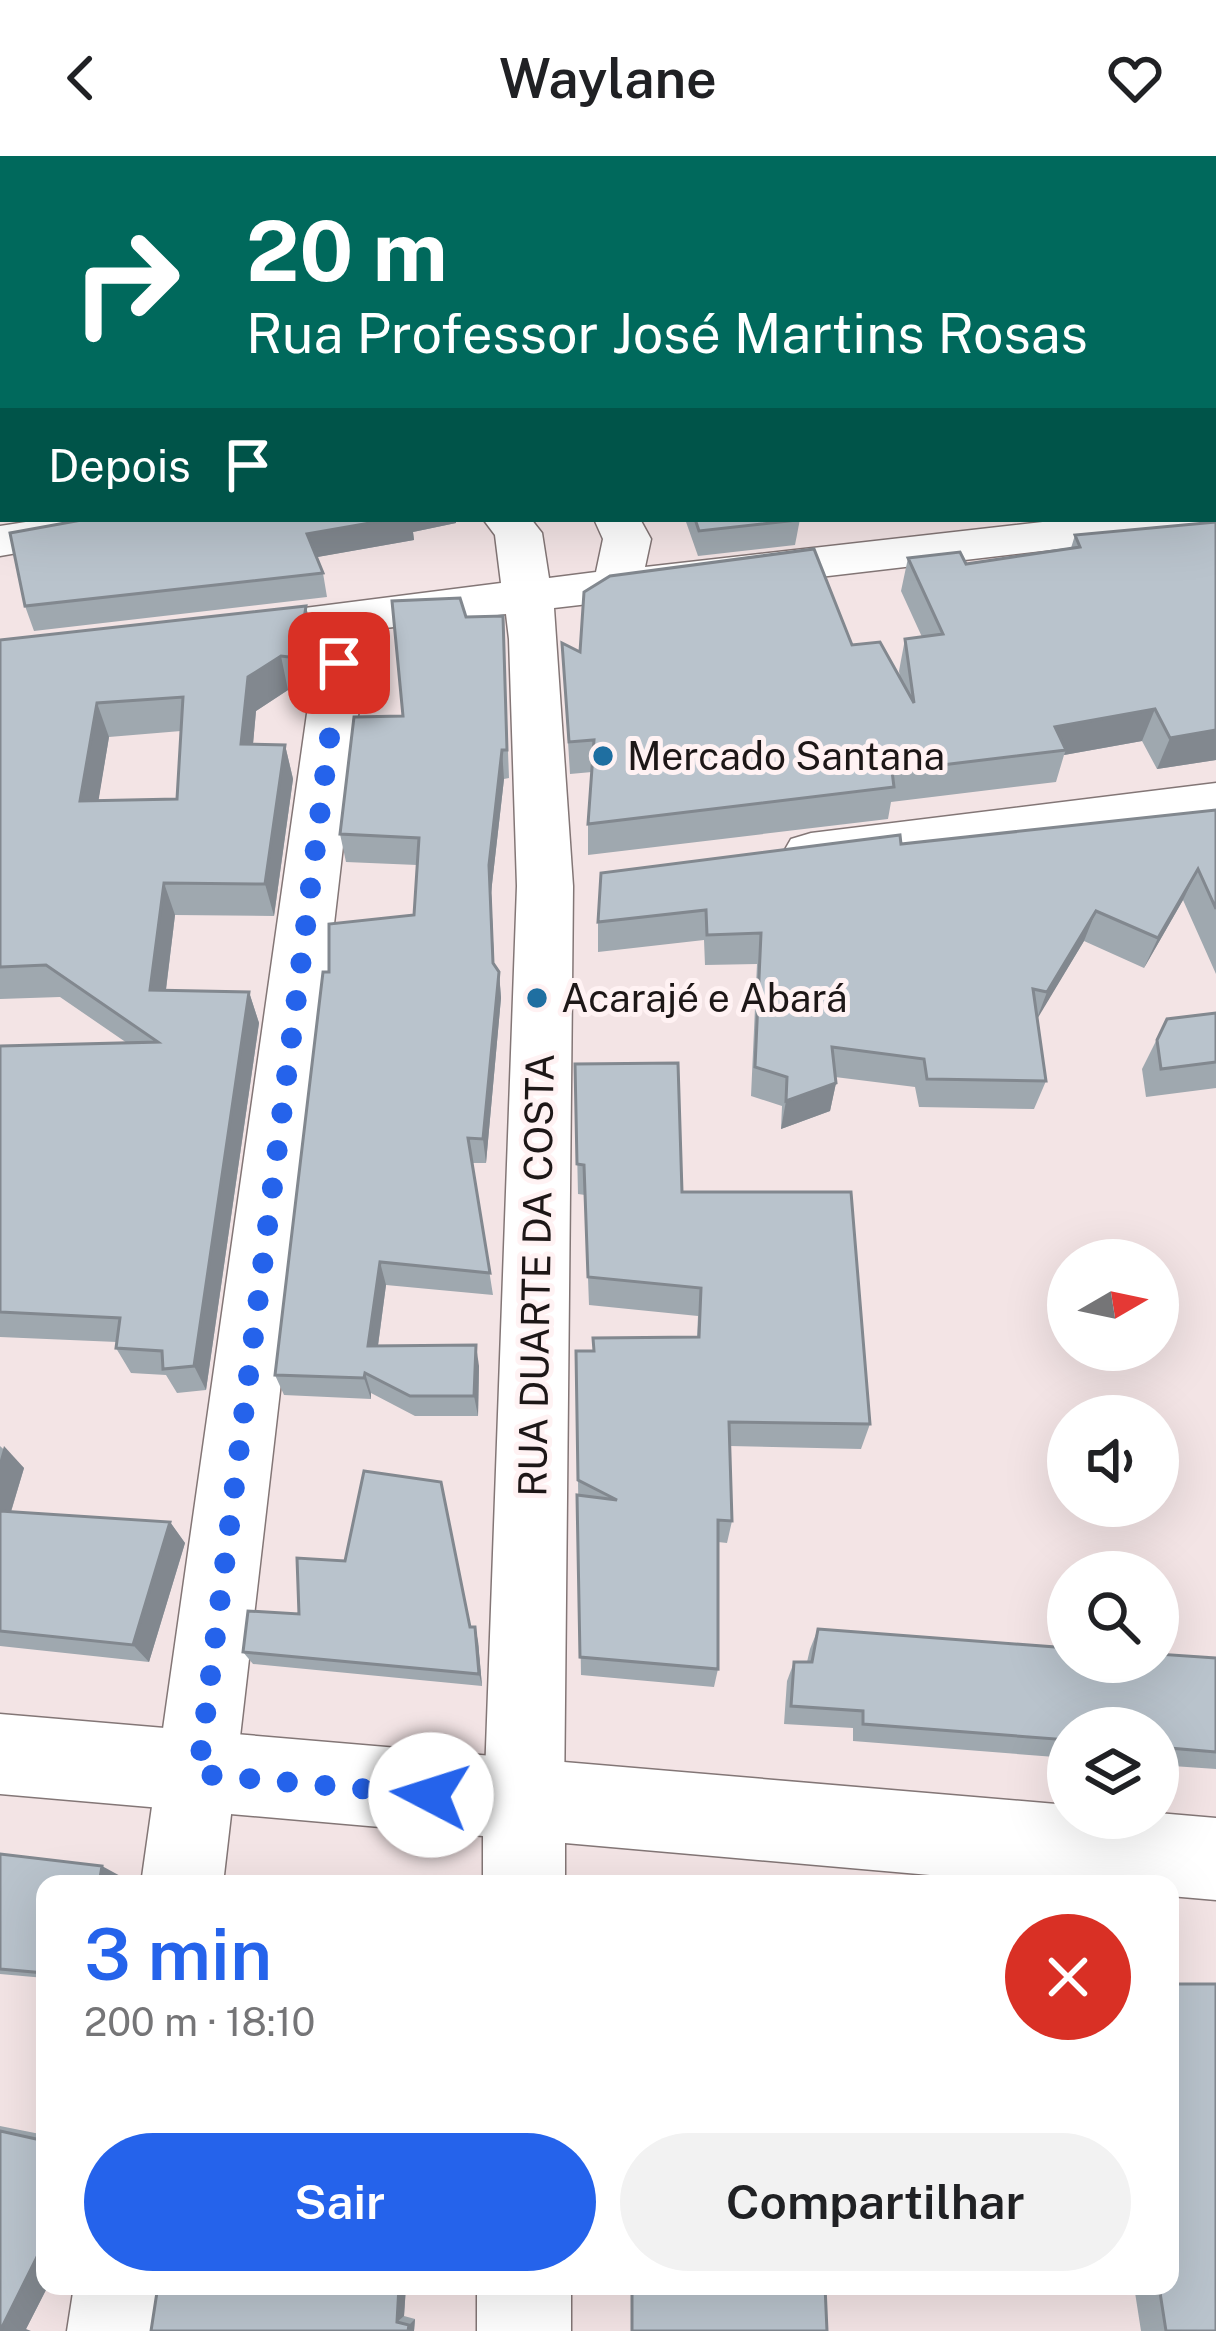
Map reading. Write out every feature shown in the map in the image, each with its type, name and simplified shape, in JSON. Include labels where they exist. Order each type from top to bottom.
[{"type":"street","points":[[0,541],[113,522]]},
{"type":"street","points":[[618,584],[628,539],[622,522]]},
{"type":"street","points":[[253,627],[1169,522]]},
{"type":"street","name":"RUA DUARTE DA COSTA","points":[[516,524],[568,883],[524,1875]]},
{"type":"street","points":[[183,1875],[345,617]]},
{"type":"street","points":[[753,860],[1216,802]]},
{"type":"street","points":[[0,1754],[524,1803],[1216,1859]]},
{"type":"street","points":[[114,2331],[120,2295]]},
{"type":"street","points":[[524,2295],[524,2331]]},
{"type":"building","points":[[70,522],[376,522],[307,534],[323,573],[25,606],[10,533]]},
{"type":"building","points":[[696,522],[780,522],[699,531]]},
{"type":"building","points":[[1216,522],[1216,730],[1170,738],[1155,709],[1055,727],[1066,750],[892,771],[894,787],[588,824],[594,740],[569,742],[562,643],[580,652],[584,592],[610,576],[814,549],[852,645],[880,642],[914,703],[905,639],[943,634],[908,558],[960,552],[966,564],[1080,547],[1075,535]]},
{"type":"building","points":[[460,598],[466,617],[503,616],[507,750],[502,750],[489,865],[493,963],[499,972],[483,1139],[468,1138],[490,1273],[380,1262],[368,1346],[476,1345],[474,1396],[410,1396],[365,1373],[364,1378],[275,1375],[323,972],[329,972],[329,924],[414,915],[419,838],[340,834],[354,717],[403,716],[392,601]]},
{"type":"building","points":[[306,606],[298,658],[281,656],[248,677],[241,744],[285,745],[265,884],[164,883],[150,990],[249,992],[194,1366],[163,1369],[162,1351],[116,1348],[120,1318],[0,1312],[0,1046],[158,1042],[46,965],[0,967],[0,640]],"holes":[[[183,697],[177,799],[80,801],[97,703]]]},
{"type":"building","points":[[1216,810],[1216,909],[1198,869],[1158,938],[1096,911],[1047,992],[1033,989],[1046,1081],[927,1079],[924,1059],[832,1047],[836,1083],[786,1101],[787,1077],[755,1067],[761,933],[707,935],[706,910],[598,922],[601,873],[900,835],[901,844]]},
{"type":"building","points":[[1216,1013],[1216,1062],[1161,1069],[1157,1040],[1167,1019]]},
{"type":"building","points":[[678,1063],[682,1192],[851,1192],[870,1424],[729,1422],[732,1521],[718,1520],[718,1669],[580,1657],[577,1495],[617,1500],[578,1480],[576,1351],[594,1351],[593,1338],[699,1337],[701,1288],[588,1277],[584,1165],[577,1164],[575,1064]]},
{"type":"building","points":[[364,1471],[441,1482],[470,1627],[475,1627],[479,1674],[243,1652],[248,1611],[299,1614],[297,1558],[345,1561]]},
{"type":"building","points":[[0,1511],[170,1522],[133,1645],[0,1631]]},
{"type":"building","points":[[818,1629],[1047,1646],[1047,1683],[1179,1683],[1179,1655],[1216,1658],[1216,1752],[1179,1749],[1179,1707],[1047,1707],[1047,1738],[863,1724],[863,1711],[791,1706],[794,1662],[812,1662]]},
{"type":"building","points":[[0,1854],[102,1866],[100,1875],[36,1875],[36,1972],[0,1969]]},
{"type":"building","points":[[1179,1984],[1216,1984],[1216,2331],[1166,2331],[1160,2295],[1179,2295]]},
{"type":"building","points":[[0,2131],[36,2139],[36,2259],[0,2331]]},
{"type":"building","points":[[157,2295],[398,2295],[397,2322],[409,2325],[408,2331],[151,2331]]},
{"type":"building","points":[[632,2295],[825,2295],[827,2331],[632,2331]]},
{"type":"place","name":"Mercado Santana","points":[[603,756]]},
{"type":"place","name":"Acarajé e Abará","points":[[537,998]]},
{"type":"route","points":[[339,663],[198,1774],[431,1795]]}]
